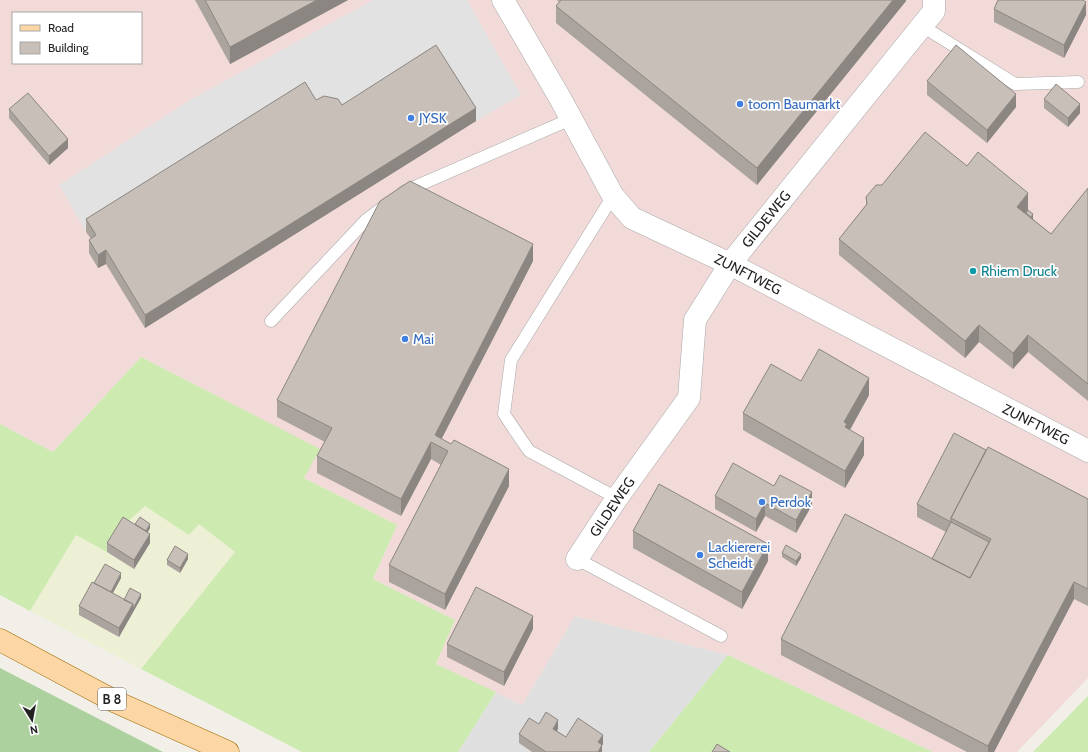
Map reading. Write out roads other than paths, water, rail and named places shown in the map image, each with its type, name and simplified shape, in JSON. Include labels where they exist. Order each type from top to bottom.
[{"type":"main road","name":"B 8","points":[[0,640],[116,702],[228,752]]},
{"type":"street","name":"ZUNFTWEG","points":[[503,0],[613,196],[632,218],[730,264],[1088,451]]},
{"type":"street","name":"GILDEWEG","points":[[577,559],[617,498],[690,398],[695,320],[730,264],[934,11],[934,0]]},
{"type":"lane","points":[[922,26],[1015,84],[1078,82]]},
{"type":"lane","points":[[271,322],[366,220],[404,191],[571,119]]},
{"type":"lane","points":[[613,196],[511,360],[504,414],[529,451],[617,498]]},
{"type":"lane","points":[[577,559],[721,636]]},
{"type":"place","name":"toom Baumarkt","points":[[740,104]]},
{"type":"place","name":"JYSK","points":[[411,118]]},
{"type":"place","name":"Rhiem Druck","points":[[973,271]]},
{"type":"place","name":"Mai","points":[[405,339]]},
{"type":"place","name":"Perdok","points":[[762,502]]},
{"type":"place","name":"Lackiererei Scheidt","points":[[700,555]]}]
